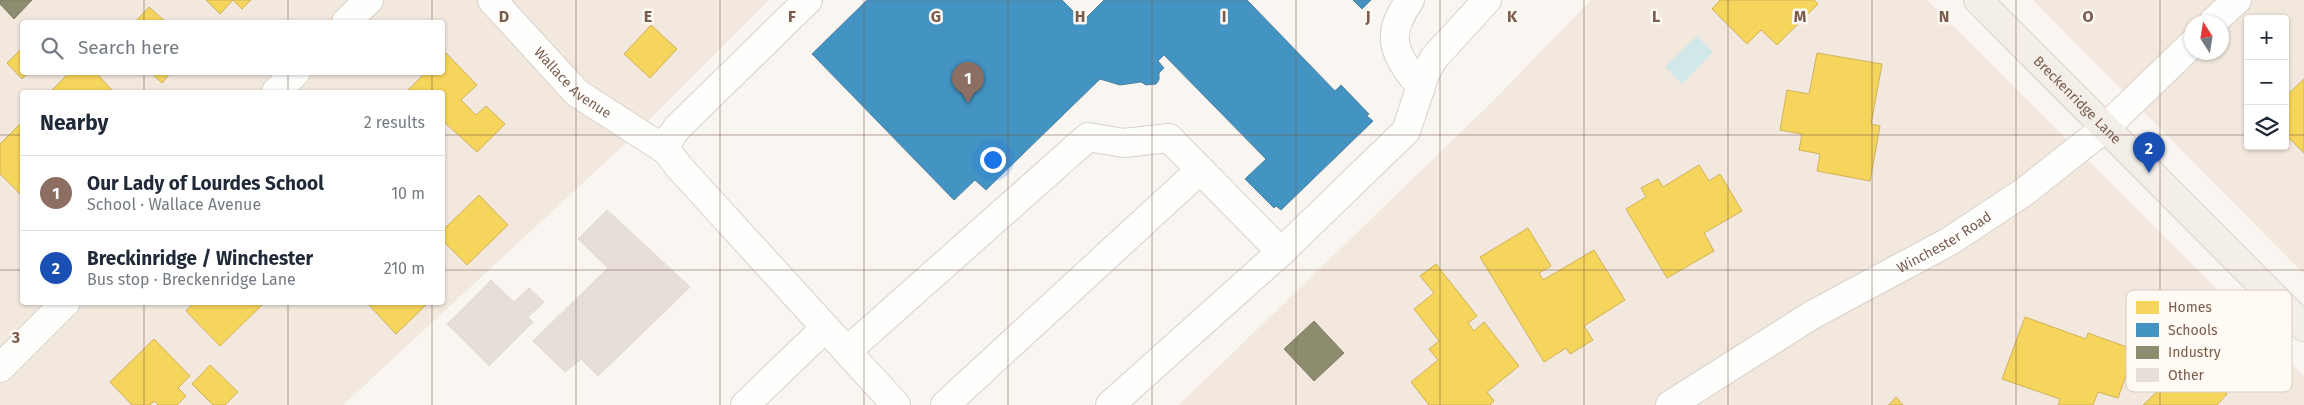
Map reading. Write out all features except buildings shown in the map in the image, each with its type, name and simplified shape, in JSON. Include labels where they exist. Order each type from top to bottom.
[{"type":"main road","name":"Breckenridge Lane","points":[[1978,0],[2267,290]]},
{"type":"main road","name":"Breckenridge Lane","points":[[2292,315],[2304,327]]},
{"type":"street","points":[[348,20],[369,0]]},
{"type":"street","name":"Wallace Avenue","points":[[492,0],[577,93],[667,151],[679,167],[896,405]]},
{"type":"street","points":[[667,151],[669,139],[677,128],[808,0]]},
{"type":"street","points":[[1410,0],[1399,15],[1393,34],[1397,50],[1405,67],[1421,88]]},
{"type":"street","points":[[1110,405],[1281,252],[1406,131],[1425,74],[1434,58],[1487,0]]},
{"type":"street","points":[[2221,15],[2237,0]]},
{"type":"street","name":"Winchester Road","points":[[1670,405],[1812,315],[1950,241],[2024,192],[2105,128],[2184,52]]},
{"type":"street","points":[[278,90],[293,75]]},
{"type":"street","points":[[847,351],[1088,137],[1124,143],[1169,138],[1281,252]]},
{"type":"street","points":[[945,405],[1200,170]]},
{"type":"street","points":[[0,368],[63,305]]},
{"type":"street","points":[[752,403],[825,328]]},
{"type":"shaded area","points":[[0,0],[769,0],[626,143],[343,405],[0,405]]},
{"type":"shaded area","points":[[1591,0],[1927,0],[2218,290],[2126,290],[2126,392],[2292,392],[2292,364],[2304,376],[2304,405],[1179,405],[1495,99]]},
{"type":"shaded area","points":[[2033,0],[2304,0],[2304,274]]},
{"type":"water","points":[[1697,36],[1713,52],[1682,84],[1665,67]]},
{"type":"place","name":"Our Lady of Lourdes School","points":[[968,103]]},
{"type":"place","name":"Breckinridge / Winchester","points":[[2149,173]]}]
